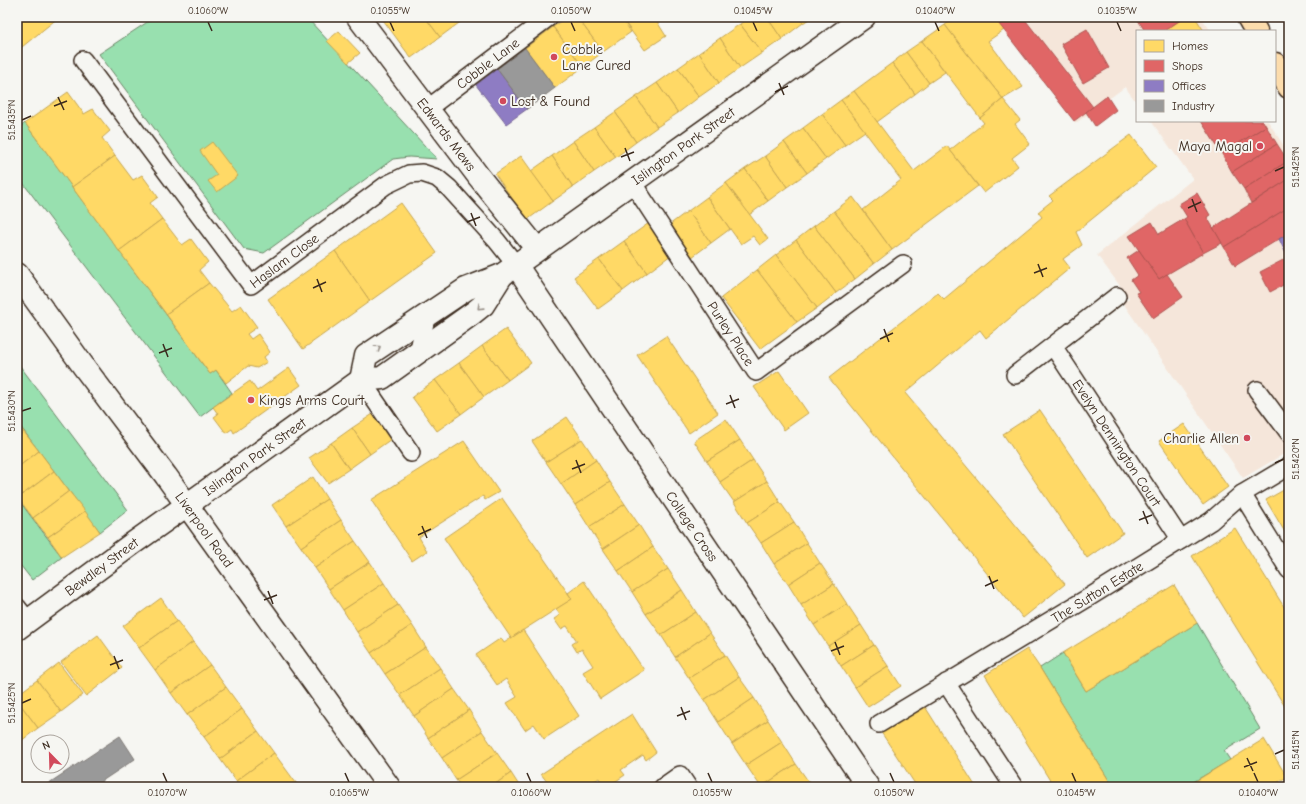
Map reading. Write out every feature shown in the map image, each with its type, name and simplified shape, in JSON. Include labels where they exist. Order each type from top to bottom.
[{"type":"highway","points":[[1248,17],[1255,30]]},
{"type":"highway","points":[[1276,66],[1289,87]]},
{"type":"street","name":"Edwards Mews","points":[[358,17],[479,177],[537,249]]},
{"type":"street","name":"Islington Park Street","points":[[360,380],[366,356],[466,289],[509,270],[864,17]]},
{"type":"street","name":"Islington Park Street","points":[[187,505],[360,380],[382,378],[418,353],[483,305],[509,270]]},
{"type":"street","name":"College Cross","points":[[509,270],[868,787]]},
{"type":"street","name":"Liverpool Road","points":[[17,274],[187,505],[390,787]]},
{"type":"street","name":"Bewdley Street","points":[[21,619],[187,505]]},
{"type":"lane","name":"Cobble Lane","points":[[427,109],[549,17]]},
{"type":"lane","name":"Haslam Close","points":[[82,60],[251,285],[386,185],[409,174],[422,173],[437,178],[449,188],[497,241],[509,270]]},
{"type":"lane","name":"Purley Place","points":[[632,182],[756,372],[903,264]]},
{"type":"lane","points":[[1015,375],[1117,296]]},
{"type":"lane","points":[[418,353],[428,314]]},
{"type":"lane","name":"Evelyn Dennington Court","points":[[1053,346],[1181,540]]},
{"type":"lane","points":[[360,380],[411,453]]},
{"type":"lane","points":[[1257,390],[1289,433]]},
{"type":"lane","name":"The Sutton Estate","points":[[879,724],[1181,540],[1211,521],[1242,494],[1289,466]]},
{"type":"lane","points":[[1242,494],[1289,570]]},
{"type":"lane","points":[[946,683],[1014,787]]},
{"type":"lane","points":[[663,787],[680,775],[688,787]]},
{"type":"shaded area","points":[[998,17],[1201,17],[1210,30],[1136,30],[1136,102],[1125,87],[1076,123]]},
{"type":"shaded area","points":[[1152,122],[1269,122],[1289,154],[1289,451],[1243,478],[1123,303],[1129,298],[1097,255],[1193,179]]},
{"type":"green space","points":[[155,17],[310,17],[308,19],[437,159],[409,157],[393,159],[264,253],[244,249],[99,54]]},
{"type":"green space","points":[[25,123],[210,374],[216,370],[232,393],[200,417],[17,175],[17,130]]},
{"type":"green space","points":[[17,362],[128,510],[100,532],[17,422]]},
{"type":"green space","points":[[17,498],[62,557],[32,580],[17,561]]},
{"type":"green space","points":[[1197,623],[1260,729],[1224,751],[1230,760],[1185,787],[1113,787],[1040,668],[1063,653],[1086,691]]},
{"type":"building: Homes","points":[[17,17],[59,17],[17,51]]},
{"type":"building: Homes","points":[[381,17],[425,17],[440,37],[411,58]]},
{"type":"building: Homes","points":[[425,17],[455,17],[459,23],[440,37]]},
{"type":"building: Homes","points":[[455,17],[466,17],[459,23]]},
{"type":"building: Homes","points":[[566,17],[577,17],[603,52],[583,67],[553,27]]},
{"type":"building: Homes","points":[[577,17],[621,17],[631,32],[603,52]]},
{"type":"building: Homes","points":[[621,17],[654,17],[666,36],[645,50]]},
{"type":"building: Homes","points":[[750,17],[767,17],[782,39],[762,53],[740,24]]},
{"type":"building: Homes","points":[[767,17],[799,17],[803,23],[782,39]]},
{"type":"building: Homes","points":[[799,17],[812,17],[803,23]]},
{"type":"building: Homes","points":[[956,17],[994,17],[1004,30],[988,41],[1023,87],[1003,99],[945,25]]},
{"type":"building: Homes","points":[[1185,17],[1195,17],[1203,30],[1166,30]]},
{"type":"building: Homes","points":[[740,24],[762,53],[740,68],[720,38]]},
{"type":"building: Homes","points":[[945,25],[1003,99],[980,118],[922,41]]},
{"type":"building: Homes","name":"Cobble Lane Cured","points":[[553,27],[583,67],[555,88],[525,48]]},
{"type":"building: Homes","points":[[339,31],[360,53],[348,63],[327,41]]},
{"type":"building: Homes","points":[[720,38],[740,68],[719,83],[699,53]]},
{"type":"building: Homes","points":[[922,41],[945,72],[929,83],[906,52]]},
{"type":"building: Homes","points":[[906,52],[929,83],[915,94],[892,63]]},
{"type":"building: Homes","points":[[699,53],[719,83],[699,97],[678,68]]},
{"type":"building: Homes","points":[[892,63],[915,94],[877,122],[854,91]]},
{"type":"building: Homes","points":[[678,68],[699,97],[678,113],[657,83]]},
{"type":"building: Homes","points":[[657,83],[678,113],[657,127],[636,97]]},
{"type":"building: Homes","points":[[854,91],[914,171],[947,146],[978,186],[892,250],[863,210],[901,180],[841,100]]},
{"type":"building: Homes","points":[[68,92],[84,114],[93,109],[110,131],[102,138],[115,156],[72,187],[25,123]]},
{"type":"building: Homes","points":[[636,97],[657,127],[636,142],[615,112]]},
{"type":"building: Homes","points":[[1003,99],[1020,120],[1015,124],[1030,144],[1012,158],[1018,166],[984,193],[950,150],[984,123],[980,118]]},
{"type":"building: Homes","points":[[841,100],[865,131],[845,145],[822,114]]},
{"type":"building: Homes","points":[[615,112],[636,142],[616,157],[594,127]]},
{"type":"building: Homes","points":[[822,114],[845,145],[826,159],[803,128]]},
{"type":"building: Homes","points":[[594,127],[616,157],[594,172],[573,141]]},
{"type":"building: Homes","points":[[803,128],[826,159],[807,173],[784,142]]},
{"type":"building: Homes","points":[[1131,135],[1156,167],[1076,232],[1082,245],[1063,259],[1070,268],[986,338],[980,330],[905,393],[1065,584],[1023,618],[829,378],[938,293],[944,299],[1042,217],[1038,212],[1053,200],[1049,196]]},
{"type":"building: Homes","points":[[573,141],[594,172],[573,187],[552,156]]},
{"type":"building: Homes","points":[[212,142],[238,176],[217,192],[208,181],[217,175],[200,151]]},
{"type":"building: Homes","points":[[784,142],[807,173],[787,187],[765,156]]},
{"type":"building: Homes","points":[[115,156],[133,180],[142,175],[158,197],[150,203],[162,219],[119,251],[72,187]]},
{"type":"building: Homes","points":[[521,156],[553,201],[527,220],[495,174]]},
{"type":"building: Homes","points":[[552,156],[573,187],[553,201],[531,171]]},
{"type":"building: Homes","points":[[765,156],[787,187],[768,201],[745,169]]},
{"type":"building: Homes","points":[[745,169],[768,201],[749,215],[726,183]]},
{"type":"building: Homes","points":[[726,183],[768,239],[760,245],[753,236],[741,244],[707,197]]},
{"type":"building: Homes","points":[[707,197],[730,229],[711,243],[688,211]]},
{"type":"building: Homes","points":[[853,197],[892,250],[874,264],[834,211]]},
{"type":"building: Homes","points":[[401,203],[437,253],[370,301],[335,251]]},
{"type":"building: Homes","points":[[688,211],[711,243],[692,257],[669,225]]},
{"type":"building: Homes","points":[[834,211],[874,264],[855,279],[814,226]]},
{"type":"building: Homes","points":[[162,219],[182,245],[191,239],[208,262],[199,270],[209,283],[166,314],[119,251]]},
{"type":"building: Homes","points":[[649,223],[671,255],[647,273],[624,241]]},
{"type":"building: Homes","points":[[814,226],[855,279],[836,293],[796,240]]},
{"type":"building: Homes","points":[[796,240],[836,293],[817,308],[776,255]]},
{"type":"building: Homes","points":[[624,241],[647,273],[623,291],[599,259]]},
{"type":"building: Homes","points":[[335,251],[370,301],[303,349],[268,299]]},
{"type":"building: Homes","points":[[776,255],[817,308],[797,322],[757,270]]},
{"type":"building: Homes","points":[[599,259],[623,291],[598,309],[574,277]]},
{"type":"building: Homes","points":[[757,270],[797,322],[760,349],[721,298]]},
{"type":"building: Homes","points":[[209,283],[232,311],[241,305],[257,327],[247,334],[251,339],[258,334],[270,352],[264,357],[267,362],[257,368],[248,366],[226,383],[216,370],[210,374],[166,314]]},
{"type":"building: Homes","points":[[506,329],[531,363],[508,380],[482,346]]},
{"type":"building: Homes","points":[[666,336],[718,413],[689,433],[637,355]]},
{"type":"building: Homes","points":[[482,346],[508,380],[484,397],[459,363]]},
{"type":"building: Homes","points":[[459,363],[484,397],[461,414],[435,380]]},
{"type":"building: Homes","name":"Kings Arms Court","points":[[289,368],[301,385],[234,433],[232,429],[226,433],[214,417],[218,414],[213,407],[250,381],[257,391]]},
{"type":"building: Homes","points":[[779,371],[808,413],[784,430],[754,387]]},
{"type":"building: Homes","points":[[435,380],[461,414],[437,431],[412,397]]},
{"type":"building: Homes","points":[[1040,410],[1123,533],[1087,558],[1003,434]]},
{"type":"building: Homes","points":[[376,412],[394,437],[370,454],[352,428]]},
{"type":"building: Homes","points":[[567,417],[582,439],[546,462],[532,441]]},
{"type":"building: Homes","points":[[726,419],[740,440],[707,461],[694,441]]},
{"type":"building: Homes","points":[[17,423],[24,432],[17,437]]},
{"type":"building: Homes","points":[[1184,424],[1228,487],[1203,505],[1159,441]]},
{"type":"building: Homes","points":[[352,428],[370,454],[349,469],[331,443]]},
{"type":"building: Homes","points":[[24,432],[39,451],[17,468],[17,437]]},
{"type":"building: Homes","points":[[582,439],[596,460],[561,484],[546,462]]},
{"type":"building: Homes","points":[[740,440],[753,460],[720,482],[707,461]]},
{"type":"building: Homes","points":[[464,441],[499,492],[485,500],[483,496],[419,537],[427,551],[412,561],[371,500]]},
{"type":"building: Homes","points":[[331,443],[349,469],[328,483],[309,458]]},
{"type":"building: Homes","points":[[39,451],[54,471],[18,498],[17,468]]},
{"type":"building: Homes","points":[[596,460],[610,482],[575,505],[561,484]]},
{"type":"building: Homes","points":[[753,460],[767,481],[734,502],[720,482]]},
{"type":"building: Homes","points":[[54,471],[69,491],[33,518],[18,498]]},
{"type":"building: Homes","points":[[313,477],[327,499],[286,526],[272,505]]},
{"type":"building: Homes","points":[[767,481],[780,502],[747,523],[734,502]]},
{"type":"building: Homes","points":[[610,482],[625,504],[589,527],[575,505]]},
{"type":"building: Homes","points":[[1289,487],[1289,539],[1266,500]]},
{"type":"building: Homes","points":[[69,491],[85,511],[48,537],[33,518]]},
{"type":"building: Homes","points":[[502,498],[572,599],[511,638],[444,538]]},
{"type":"building: Homes","points":[[327,499],[341,520],[301,547],[286,526]]},
{"type":"building: Homes","points":[[780,502],[794,522],[761,543],[747,523]]},
{"type":"building: Homes","points":[[625,504],[639,525],[603,549],[589,527]]},
{"type":"building: Homes","points":[[85,511],[100,532],[62,557],[48,537]]},
{"type":"building: Homes","points":[[341,520],[355,541],[315,568],[301,547]]},
{"type":"building: Homes","points":[[794,522],[807,543],[774,564],[761,543]]},
{"type":"building: Homes","points":[[639,525],[653,547],[618,571],[603,549]]},
{"type":"building: Homes","points":[[1235,528],[1289,615],[1289,713],[1192,556]]},
{"type":"building: Homes","points":[[355,541],[370,562],[329,589],[315,568]]},
{"type":"building: Homes","points":[[807,543],[820,563],[788,584],[774,564]]},
{"type":"building: Homes","points":[[653,547],[668,569],[632,592],[618,571]]},
{"type":"building: Homes","points":[[370,562],[384,583],[343,610],[329,589]]},
{"type":"building: Homes","points":[[820,563],[834,584],[801,605],[788,584]]},
{"type":"building: Homes","points":[[668,569],[682,590],[646,614],[632,592]]},
{"type":"building: Homes","points":[[584,581],[644,670],[600,699],[583,672],[593,666],[582,649],[577,652],[572,644],[577,641],[567,626],[561,629],[554,619],[560,615],[556,609],[572,599],[568,593]]},
{"type":"building: Homes","points":[[384,583],[398,605],[357,632],[343,610]]},
{"type":"building: Homes","points":[[834,584],[847,604],[814,625],[801,605]]},
{"type":"building: Homes","points":[[1174,585],[1197,623],[1086,691],[1063,653]]},
{"type":"building: Homes","points":[[682,590],[696,612],[661,635],[646,614]]},
{"type":"building: Homes","points":[[161,598],[177,621],[139,648],[123,626]]},
{"type":"building: Homes","points":[[847,604],[861,625],[828,646],[814,625]]},
{"type":"building: Homes","points":[[398,605],[412,625],[371,653],[357,632]]},
{"type":"building: Homes","points":[[696,612],[710,633],[675,657],[661,635]]},
{"type":"building: Homes","points":[[177,621],[193,642],[155,670],[139,648]]},
{"type":"building: Homes","points":[[412,625],[426,647],[385,674],[371,653]]},
{"type":"building: Homes","points":[[861,625],[874,645],[841,666],[828,646]]},
{"type":"building: Homes","points":[[523,630],[579,716],[544,739],[534,724],[525,730],[507,703],[517,697],[506,679],[497,685],[476,655],[501,638],[504,643]]},
{"type":"building: Homes","points":[[710,633],[725,655],[689,678],[675,657]]},
{"type":"building: Homes","points":[[98,635],[122,668],[86,696],[61,662]]},
{"type":"building: Homes","points":[[193,642],[210,665],[171,693],[155,670]]},
{"type":"building: Homes","points":[[874,645],[888,666],[855,687],[841,666]]},
{"type":"building: Homes","points":[[426,647],[440,668],[400,695],[385,674]]},
{"type":"building: Homes","points":[[1027,649],[1113,787],[1054,787],[985,675]]},
{"type":"building: Homes","points":[[725,655],[739,677],[704,700],[689,678]]},
{"type":"building: Homes","points":[[59,663],[83,695],[61,712],[37,680]]},
{"type":"building: Homes","points":[[210,665],[226,687],[187,715],[171,693]]},
{"type":"building: Homes","points":[[888,666],[901,686],[868,707],[855,687]]},
{"type":"building: Homes","points":[[440,668],[454,689],[414,716],[400,695]]},
{"type":"building: Homes","points":[[739,677],[754,698],[718,722],[704,700]]},
{"type":"building: Homes","points":[[37,680],[61,712],[38,728],[17,700],[17,695]]},
{"type":"building: Homes","points":[[226,687],[242,709],[204,737],[187,715]]},
{"type":"building: Homes","points":[[454,689],[469,710],[428,738],[414,716]]},
{"type":"building: Homes","points":[[754,698],[768,720],[732,744],[718,722]]},
{"type":"building: Homes","points":[[17,700],[38,728],[17,744]]},
{"type":"building: Homes","points":[[922,702],[976,787],[917,787],[879,729]]},
{"type":"building: Homes","points":[[242,709],[258,731],[220,759],[204,737]]},
{"type":"building: Homes","points":[[469,710],[482,731],[442,758],[428,738]]},
{"type":"building: Homes","points":[[632,714],[656,752],[646,760],[643,755],[621,770],[625,775],[607,787],[604,787],[599,778],[585,787],[551,787],[541,774]]},
{"type":"building: Homes","points":[[768,720],[782,742],[746,765],[732,744]]},
{"type":"building: Homes","points":[[258,731],[274,753],[236,781],[220,759]]},
{"type":"building: Homes","points":[[482,731],[497,753],[456,780],[442,758]]},
{"type":"building: Homes","points":[[1264,739],[1287,777],[1270,787],[1186,787]]},
{"type":"building: Homes","points":[[782,742],[796,764],[761,787],[746,765]]},
{"type":"building: Homes","points":[[274,753],[299,787],[240,787],[236,781]]},
{"type":"building: Homes","points":[[497,753],[511,773],[491,787],[461,787],[456,780]]},
{"type":"building: Homes","points":[[796,764],[811,785],[807,787],[761,787]]},
{"type":"building: Homes","points":[[511,773],[520,787],[491,787]]},
{"type":"building: Shops","points":[[994,17],[1008,17],[999,24]]},
{"type":"building: Shops","points":[[1008,17],[1023,17],[1093,107],[1074,121],[999,24]]},
{"type":"building: Shops","points":[[1136,17],[1185,17],[1166,30],[1144,30]]},
{"type":"building: Shops","points":[[1087,29],[1109,68],[1083,83],[1061,44]]},
{"type":"building: Shops","points":[[1107,96],[1116,110],[1095,126],[1086,112]]},
{"type":"building: Shops","points":[[1202,122],[1264,122],[1266,126],[1222,154]]},
{"type":"building: Shops","points":[[1266,126],[1277,144],[1232,172],[1222,154]]},
{"type":"building: Shops","points":[[1277,144],[1288,161],[1244,189],[1232,172]]},
{"type":"building: Shops","points":[[1288,161],[1289,179],[1251,203],[1244,189]]},
{"type":"building: Shops","points":[[1289,179],[1289,207],[1224,247],[1213,228]]},
{"type":"building: Shops","points":[[1197,193],[1210,215],[1207,217],[1222,243],[1203,253],[1184,219],[1187,217],[1179,204]]},
{"type":"building: Shops","points":[[1289,207],[1289,233],[1235,266],[1224,247]]},
{"type":"building: Shops","points":[[1184,219],[1203,253],[1159,279],[1129,236],[1152,222],[1159,234]]},
{"type":"building: Shops","points":[[1139,250],[1159,279],[1167,274],[1183,297],[1153,318],[1136,293],[1139,292],[1131,280],[1138,275],[1127,258]]},
{"type":"building: Shops","points":[[1289,257],[1289,282],[1270,292],[1260,272]]},
{"type":"building: Offices","points":[[497,69],[527,109],[506,124],[476,85]]},
{"type":"building: Offices","points":[[1289,233],[1289,257],[1288,258],[1279,239]]},
{"type":"building: Industry","points":[[525,48],[555,88],[527,109],[497,69]]},
{"type":"building: Industry","points":[[120,736],[135,759],[93,787],[43,787],[63,774],[70,774],[70,769]]},
{"type":"place","name":"Cobble Lane Cured","points":[[554,57]]},
{"type":"place","name":"Lost & Found","points":[[503,101]]},
{"type":"place","name":"Maya Magal","points":[[1260,146]]},
{"type":"place","name":"Kings Arms Court","points":[[251,400]]},
{"type":"place","name":"Charlie Allen","points":[[1247,438]]}]
